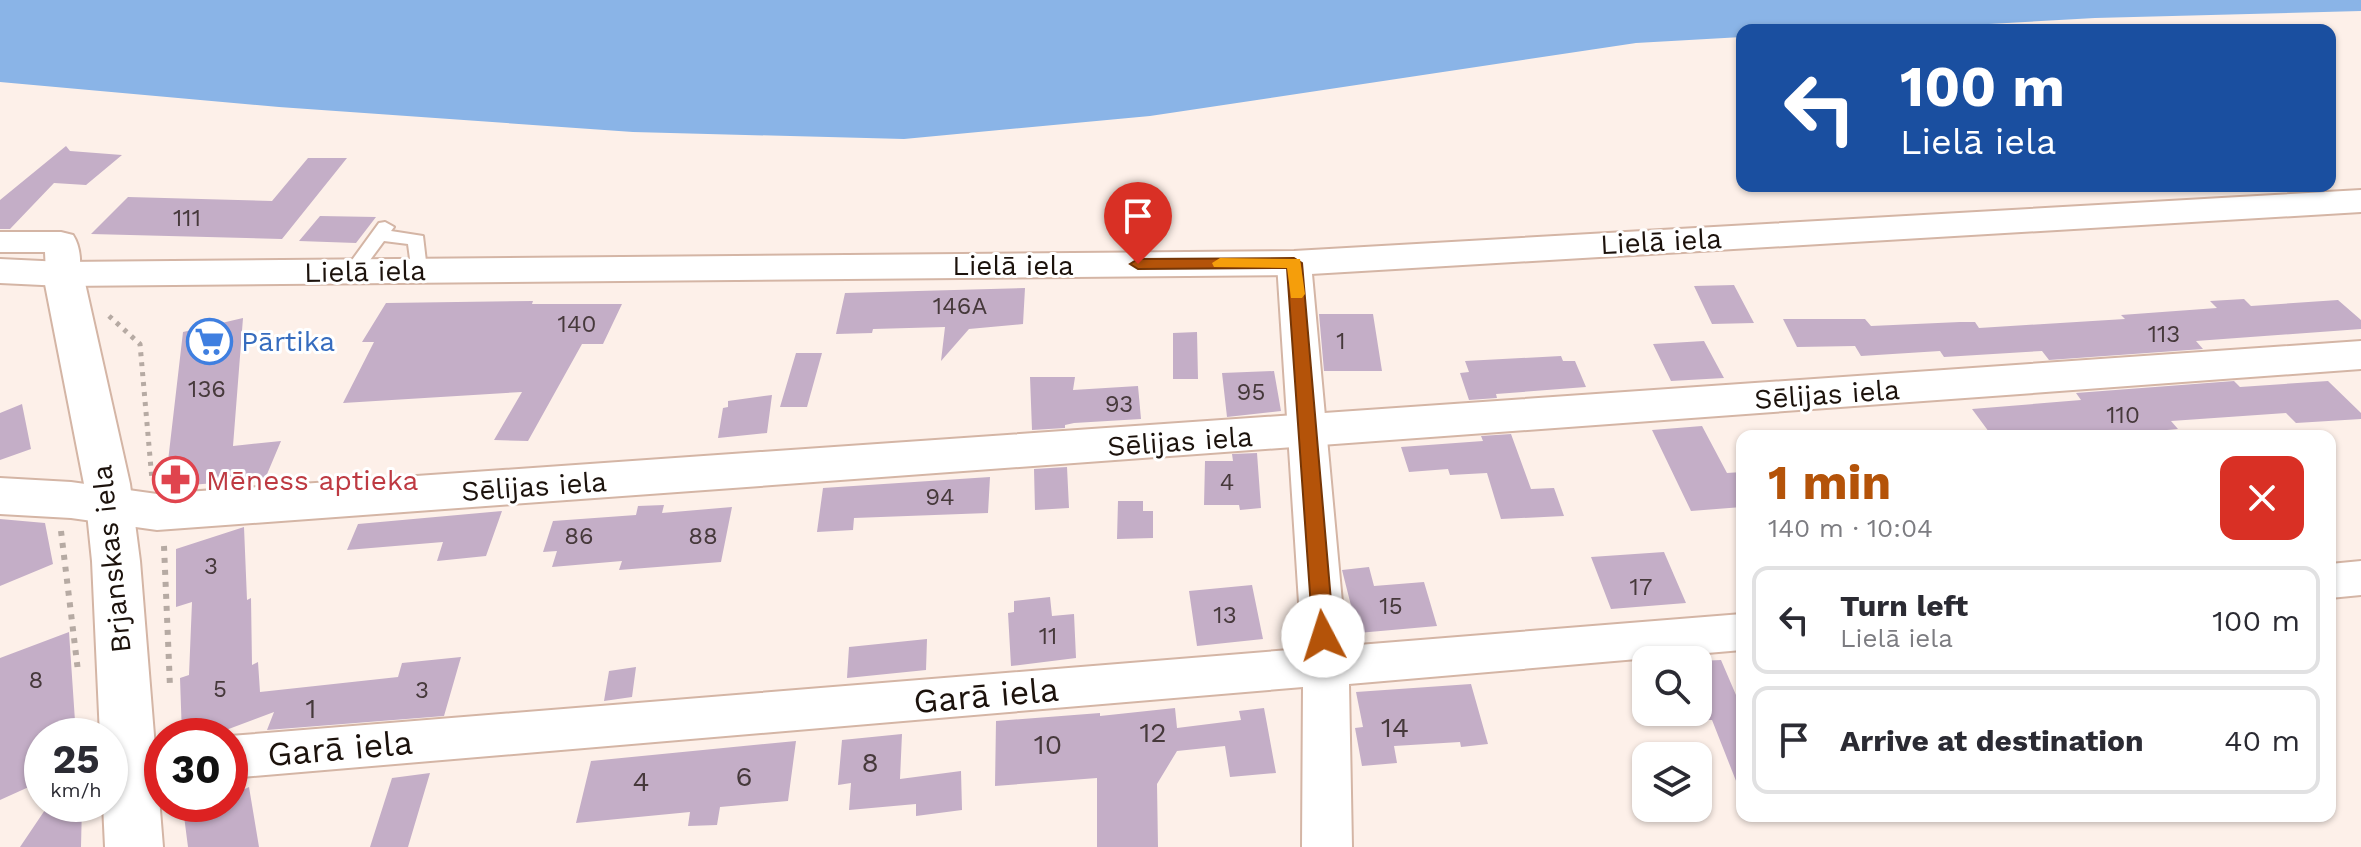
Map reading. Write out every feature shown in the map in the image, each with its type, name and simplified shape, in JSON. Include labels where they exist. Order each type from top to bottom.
[{"type":"main road","name":"Lielā iela","points":[[0,271],[63,274],[1294,263],[2361,201]]},
{"type":"main road","name":"Brjanskas iela","points":[[63,274],[131,497],[116,561],[144,750]]},
{"type":"main road","name":"Sēlijas iela","points":[[0,496],[131,497],[157,512],[2361,355]]},
{"type":"main road","name":"Brjanskas iela","points":[[134,847],[144,778]]},
{"type":"street","points":[[0,242],[61,242],[63,274]]},
{"type":"street","points":[[1294,263],[1326,668],[1327,847]]},
{"type":"street","points":[[2336,580],[2361,578]]},
{"type":"street","name":"Garā iela","points":[[248,756],[1736,633]]},
{"type":"lane","points":[[353,271],[382,231],[417,240],[418,270]]},
{"type":"path","points":[[107,314],[140,344],[131,497]]},
{"type":"path","points":[[59,520],[78,673]]},
{"type":"path","points":[[164,545],[170,688]]},
{"type":"water","points":[[0,0],[2361,0],[2361,11],[1988,24],[1736,24],[1736,37],[1636,43],[1150,116],[904,139],[633,132],[279,107],[0,82]]},
{"type":"building","points":[[66,146],[70,151],[122,155],[86,185],[54,183],[10,229],[0,229],[0,200]]},
{"type":"building","points":[[308,158],[347,158],[282,239],[91,234],[128,197],[272,201]]},
{"type":"building","points":[[320,216],[376,217],[356,243],[299,241]]},
{"type":"building","points":[[1734,285],[1754,323],[1712,324],[1694,286]]},
{"type":"building","points":[[1025,288],[1023,324],[969,329],[941,361],[945,327],[873,329],[872,333],[836,334],[845,293]]},
{"type":"building","points":[[2244,299],[2251,306],[2338,300],[2361,320],[2361,329],[2196,341],[2203,349],[2049,360],[2042,351],[1944,357],[1940,351],[1861,356],[1855,346],[1797,347],[1783,319],[1865,319],[1871,326],[1975,322],[1979,328],[2125,319],[2121,315],[2217,308],[2210,301]]},
{"type":"building","points":[[533,301],[532,304],[622,304],[603,344],[582,344],[528,441],[494,440],[522,392],[343,403],[374,342],[362,342],[386,303]]},
{"type":"building","points":[[1319,314],[1373,314],[1382,371],[1324,371]]},
{"type":"building","points":[[243,318],[233,446],[281,441],[265,479],[165,487],[183,332]]},
{"type":"building","points":[[1197,332],[1198,379],[1173,379],[1173,333]]},
{"type":"building","points":[[1704,341],[1724,378],[1671,381],[1653,344]]},
{"type":"building","points":[[796,353],[822,353],[807,407],[780,407]]},
{"type":"building","points":[[1561,356],[1563,361],[1575,361],[1586,387],[1496,394],[1497,398],[1469,400],[1460,373],[1469,372],[1465,361]]},
{"type":"building","points":[[1274,371],[1281,411],[1227,417],[1222,373]]},
{"type":"building","points":[[1030,377],[1075,377],[1073,390],[1138,386],[1141,419],[1074,423],[1065,425],[1065,428],[1032,430]]},
{"type":"building","points":[[2234,381],[2240,387],[2328,381],[2361,413],[2361,419],[2296,423],[2286,413],[2171,421],[2178,429],[2167,430],[1988,430],[1972,409],[2081,400],[2076,393]]},
{"type":"building","points":[[772,395],[767,433],[718,438],[723,408],[728,407],[728,401]]},
{"type":"building","points":[[22,404],[31,449],[0,460],[0,413]]},
{"type":"building","points":[[1702,426],[1727,473],[1736,472],[1736,507],[1691,511],[1652,430]]},
{"type":"building","points":[[1511,434],[1531,489],[1554,488],[1564,516],[1501,519],[1487,473],[1450,475],[1448,469],[1409,472],[1401,447],[1483,441],[1481,436]]},
{"type":"building","points":[[1257,453],[1261,508],[1240,510],[1239,505],[1204,505],[1205,461],[1233,461],[1232,454]]},
{"type":"building","points":[[1067,467],[1069,508],[1035,510],[1034,469]]},
{"type":"building","points":[[990,477],[988,513],[854,518],[853,530],[817,532],[823,488]]},
{"type":"building","points":[[1118,501],[1143,501],[1143,511],[1153,511],[1153,538],[1117,539]]},
{"type":"building","points":[[664,505],[662,513],[732,507],[721,562],[619,570],[622,561],[552,567],[557,551],[543,552],[553,521],[636,515],[638,506]]},
{"type":"building","points":[[502,511],[486,556],[437,561],[443,542],[347,550],[358,524]]},
{"type":"building","points":[[0,519],[45,523],[53,564],[0,586]]},
{"type":"building","points":[[244,527],[247,600],[251,598],[252,665],[258,662],[260,692],[398,677],[402,663],[461,657],[444,716],[267,730],[274,712],[248,722],[248,718],[181,718],[180,678],[189,675],[192,602],[176,607],[176,549]]},
{"type":"building","points":[[1664,552],[1686,603],[1611,609],[1591,557]]},
{"type":"building","points":[[1369,567],[1374,586],[1424,582],[1437,626],[1358,633],[1342,570]]},
{"type":"building","points":[[1252,585],[1263,639],[1197,646],[1189,591]]},
{"type":"building","points":[[1050,597],[1052,616],[1074,614],[1076,658],[1011,666],[1008,613],[1014,612],[1014,601]]},
{"type":"building","points":[[69,632],[75,718],[24,718],[24,789],[0,800],[0,658]]},
{"type":"building","points":[[927,639],[926,670],[847,678],[849,647]]},
{"type":"building","points":[[1712,660],[1721,660],[1736,695],[1736,781],[1712,720]]},
{"type":"building","points":[[636,667],[632,697],[604,701],[609,671]]},
{"type":"building","points":[[1471,684],[1488,744],[1461,747],[1460,742],[1394,746],[1397,763],[1362,766],[1355,728],[1363,727],[1356,692]]},
{"type":"building","points":[[1175,708],[1177,728],[1241,720],[1239,711],[1264,708],[1276,773],[1230,777],[1225,746],[1177,751],[1157,784],[1158,847],[1097,847],[1097,778],[995,786],[996,721],[1100,713],[1100,716]]},
{"type":"building","points":[[902,734],[900,779],[961,771],[962,810],[916,816],[916,804],[849,810],[851,783],[838,785],[842,740]]},
{"type":"building","points":[[796,741],[788,801],[720,807],[717,825],[688,826],[690,812],[576,823],[591,761]]},
{"type":"building","points":[[430,773],[408,847],[370,847],[392,778]]},
{"type":"building","points":[[248,787],[259,847],[188,847],[185,822],[248,822]]},
{"type":"building","points":[[37,822],[82,822],[81,847],[20,847]]},
{"type":"slow traffic","points":[[1220,263],[1294,263],[1296,294]]},
{"type":"place","name":"Pārtika","points":[[210,341]]},
{"type":"place","name":"Mēness aptieka","points":[[175,480]]},
{"type":"route","points":[[1138,264],[1294,263],[1323,636]]}]
